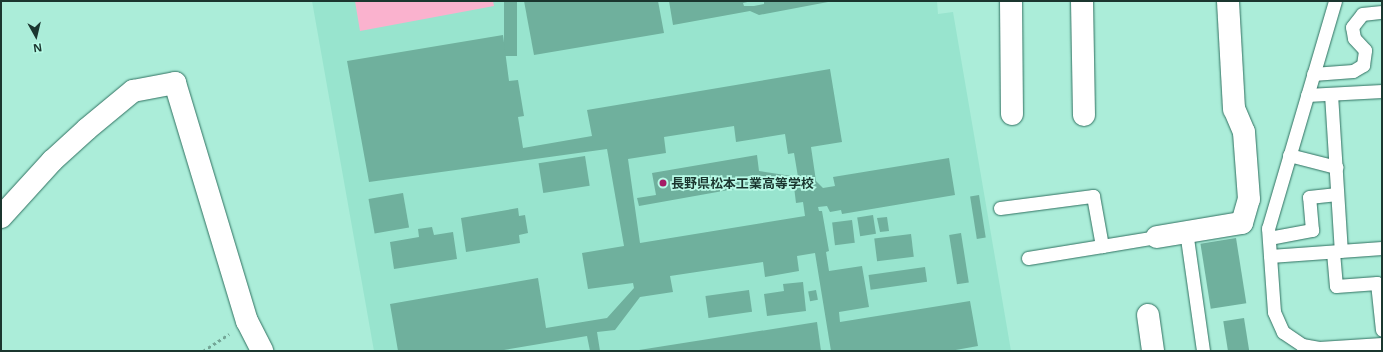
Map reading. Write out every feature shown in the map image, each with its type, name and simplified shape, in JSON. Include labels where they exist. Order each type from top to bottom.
[{"type":"street","points":[[1011,1],[1012,114]]},
{"type":"street","points":[[1082,1],[1084,115]]},
{"type":"street","points":[[1157,237],[1186,231],[1242,223],[1249,200],[1244,132],[1234,109],[1228,1]]},
{"type":"street","points":[[1,217],[58,156],[133,91],[175,83],[247,321],[262,351]]},
{"type":"street","points":[[1148,315],[1153,351]]},
{"type":"lane","points":[[1335,1],[1268,228],[1274,312],[1283,332],[1302,345],[1319,348],[1382,344]]},
{"type":"lane","points":[[1313,74],[1354,71],[1363,65],[1365,50],[1354,38],[1352,27],[1362,14],[1382,12]]},
{"type":"lane","points":[[1307,95],[1382,91]]},
{"type":"lane","points":[[1331,94],[1337,194],[1336,286],[1377,283],[1382,330]]},
{"type":"lane","points":[[1289,155],[1336,167]]},
{"type":"lane","points":[[1269,238],[1312,230],[1309,197],[1337,194]]},
{"type":"lane","points":[[1000,208],[1093,196],[1102,246]]},
{"type":"lane","points":[[1186,231],[1203,351]]},
{"type":"lane","points":[[1028,258],[1157,237]]},
{"type":"lane","points":[[1270,256],[1382,248]]},
{"type":"path","points":[[204,351],[247,321]]},
{"type":"shaded area","name":"長野県松本工業高等学校","points":[[312,1],[937,1],[938,14],[953,12],[1011,351],[374,351]]},
{"type":"shaded area","points":[[355,1],[493,1],[494,6],[360,31]]},
{"type":"building","points":[[504,1],[517,1],[517,56],[504,56]]},
{"type":"building","points":[[524,1],[658,1],[664,33],[534,55]]},
{"type":"building","points":[[669,1],[752,1],[743,3],[744,6],[764,4],[764,1],[828,2],[759,15],[750,11],[673,25]]},
{"type":"building","points":[[503,35],[509,81],[518,80],[524,116],[518,117],[523,148],[592,136],[587,110],[830,69],[842,142],[811,147],[816,181],[823,188],[835,186],[833,177],[949,158],[955,195],[842,214],[841,210],[830,212],[827,206],[818,207],[819,211],[822,211],[829,251],[826,252],[829,271],[862,266],[869,307],[839,312],[840,322],[970,301],[978,346],[950,351],[831,351],[815,253],[797,256],[799,271],[765,277],[763,262],[670,276],[673,292],[640,297],[615,330],[597,332],[600,351],[590,351],[587,336],[498,351],[398,351],[390,304],[538,278],[546,328],[607,318],[634,288],[633,283],[588,289],[582,253],[624,246],[607,149],[369,182],[347,61]],"holes":[[[734,126],[736,142],[785,134],[788,154],[794,153],[798,177],[759,171],[757,155],[652,173],[656,195],[637,198],[639,206],[762,184],[794,187],[796,203],[803,202],[805,216],[640,243],[628,159],[666,153],[664,137]]]},
{"type":"building","points":[[585,156],[590,186],[543,193],[539,163]]},
{"type":"building","points":[[403,193],[409,227],[375,234],[369,199]]},
{"type":"building","points":[[979,195],[986,237],[977,239],[970,196]]},
{"type":"building","points":[[518,208],[519,216],[525,215],[528,233],[519,235],[520,243],[466,252],[461,218]]},
{"type":"building","points":[[873,215],[876,234],[860,236],[857,218]]},
{"type":"building","points":[[887,217],[889,231],[880,232],[877,218]]},
{"type":"building","points":[[852,220],[855,243],[835,245],[832,222]]},
{"type":"building","points":[[432,227],[434,235],[453,232],[457,259],[394,269],[390,242],[419,237],[418,229]]},
{"type":"building","points":[[961,233],[969,282],[957,284],[949,235]]},
{"type":"building","points":[[911,234],[914,257],[877,261],[874,239]]},
{"type":"building","points":[[1236,238],[1246,303],[1211,309],[1200,244]]},
{"type":"building","points":[[925,267],[927,282],[871,290],[869,275]]},
{"type":"building","points":[[803,282],[806,311],[767,316],[764,294],[784,291],[783,284]]},
{"type":"building","points":[[749,290],[752,312],[708,318],[705,296]]},
{"type":"building","points":[[816,290],[818,300],[810,301],[808,292]]},
{"type":"building","points":[[1244,318],[1249,351],[1228,351],[1223,321]]},
{"type":"building","points":[[817,322],[821,351],[639,351],[639,350]]},
{"type":"place","name":"長野県松本工業高等学校","points":[[663,183]]}]
